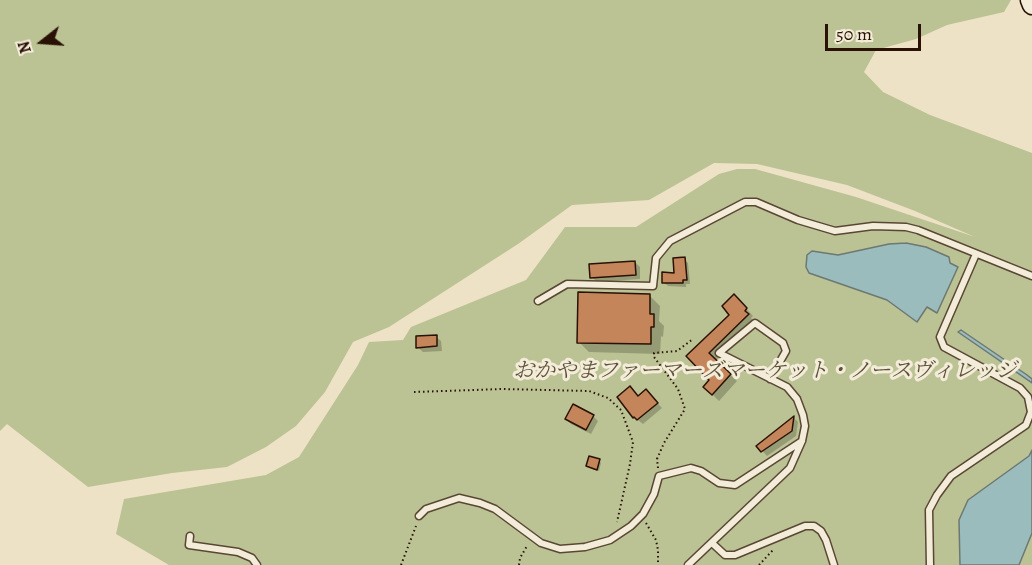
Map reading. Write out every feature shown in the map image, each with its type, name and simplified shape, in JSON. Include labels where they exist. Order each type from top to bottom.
[{"type":"street","points":[[1030,0],[1032,5]]},
{"type":"lane","points":[[538,302],[567,284],[652,286],[656,258],[670,241],[745,202],[756,202],[798,220],[835,231],[873,226],[906,227],[1032,276]]},
{"type":"lane","points":[[930,565],[929,510],[937,495],[951,476],[1026,425],[1030,412],[1028,397],[1020,388],[944,347],[940,338],[976,254]]},
{"type":"lane","points":[[688,565],[790,468],[802,441],[805,426],[797,399],[787,387],[770,379],[719,353],[755,322],[783,343],[786,351],[770,379]]},
{"type":"lane","points":[[419,516],[426,509],[459,498],[480,502],[495,509],[533,537],[560,549],[585,547],[614,537],[631,526],[640,517],[654,494],[659,477],[691,468],[701,471],[719,483],[735,486],[802,441]]},
{"type":"lane","points":[[712,543],[725,555],[735,555],[805,526],[814,526],[821,531],[826,540],[834,565]]},
{"type":"lane","points":[[190,537],[189,545],[238,552],[252,558],[257,565]]},
{"type":"path","points":[[659,477],[657,459],[664,442],[685,409],[678,389],[654,357],[654,353],[677,351],[693,339]]},
{"type":"path","points":[[414,392],[502,389],[589,391],[608,398],[621,410],[633,442],[614,537]]},
{"type":"path","points":[[400,565],[419,516]]},
{"type":"path","points":[[640,517],[656,540],[658,565]]},
{"type":"path","points":[[519,565],[520,558],[533,537]]},
{"type":"green space","name":"おかやまファーマーズマーケット・ノースヴィレッジ","points":[[0,0],[1011,0],[1004,12],[947,25],[916,39],[876,50],[864,72],[883,92],[930,115],[1032,153],[1032,565],[169,565],[116,534],[124,499],[266,475],[299,457],[358,365],[369,342],[403,340],[411,327],[526,280],[565,227],[636,227],[719,174],[737,169],[755,169],[856,197],[975,237],[847,185],[757,164],[714,163],[649,200],[572,205],[518,244],[389,327],[353,342],[325,392],[296,426],[266,447],[227,467],[172,473],[88,487],[7,424],[0,431]]},
{"type":"water","points":[[906,243],[926,247],[949,257],[950,263],[958,267],[937,313],[927,307],[917,322],[887,300],[809,273],[806,267],[807,255],[812,251],[838,255],[889,244]]},
{"type":"water","points":[[961,330],[1027,375],[1032,379],[1032,383],[958,332]]},
{"type":"water","points":[[1032,450],[1032,533],[1019,565],[960,565],[959,520],[968,500],[1029,456]]},
{"type":"building","points":[[685,257],[687,280],[683,280],[683,283],[662,283],[662,272],[674,273],[673,258]]},
{"type":"building","points":[[635,261],[636,275],[590,278],[589,264]]},
{"type":"building","points":[[578,292],[650,294],[650,314],[654,314],[651,344],[577,343]]},
{"type":"building","points":[[734,294],[747,308],[745,311],[749,314],[709,353],[731,374],[712,395],[703,387],[709,380],[686,356],[729,315],[722,306]]},
{"type":"building","points":[[437,335],[437,346],[416,348],[416,336]]},
{"type":"building","points":[[630,386],[638,396],[646,389],[658,403],[637,420],[617,397]]},
{"type":"building","points":[[573,404],[594,415],[586,430],[565,419]]},
{"type":"building","points":[[794,416],[792,431],[761,452],[756,446]]},
{"type":"building","points":[[589,456],[600,459],[597,470],[586,466]]}]
